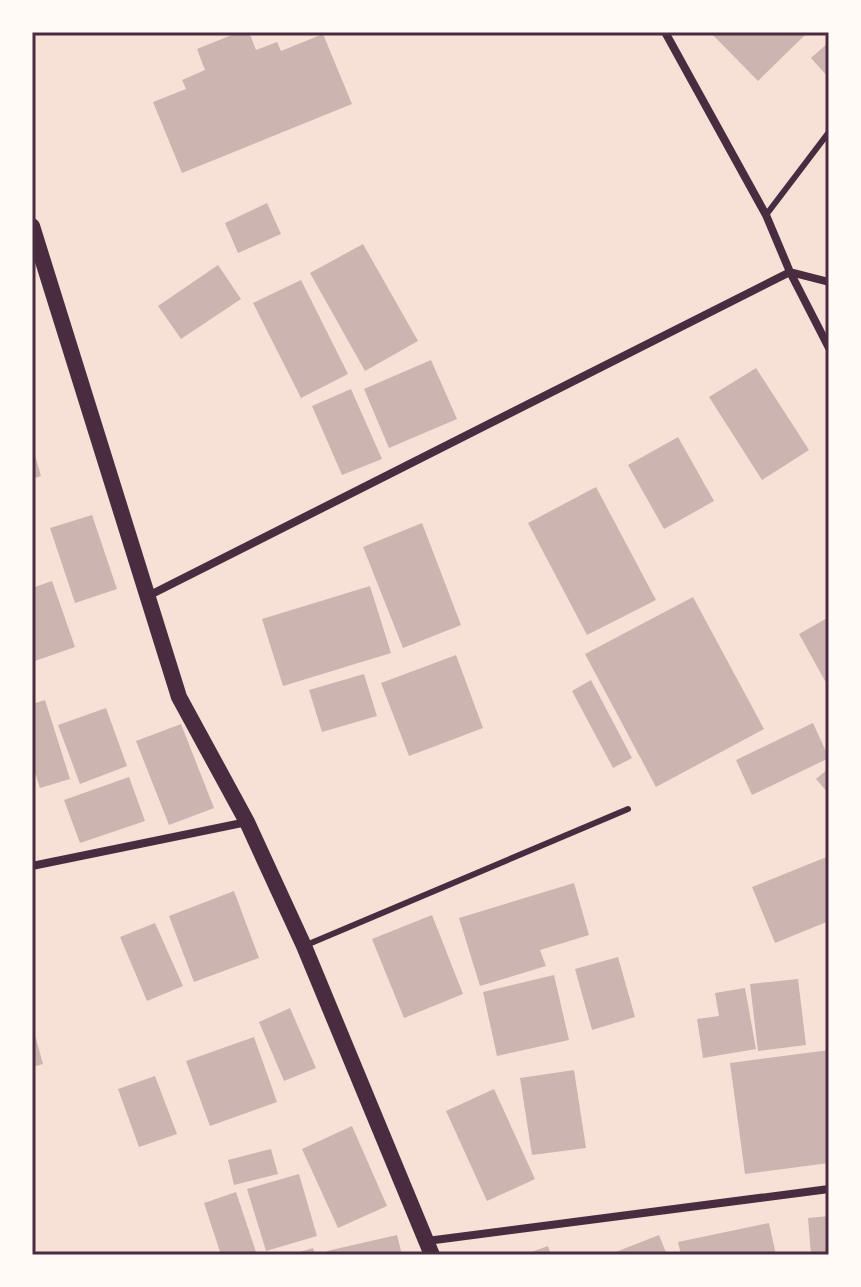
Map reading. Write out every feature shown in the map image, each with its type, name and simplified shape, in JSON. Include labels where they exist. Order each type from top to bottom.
[{"type":"main road","points":[[32,226],[179,697],[247,822],[304,946],[429,1248]]},
{"type":"street","points":[[665,32],[766,215],[790,272],[829,348]]},
{"type":"street","points":[[148,596],[790,272],[829,282]]},
{"type":"street","points":[[32,866],[247,822]]},
{"type":"street","points":[[429,1248],[829,1189]]},
{"type":"lane","points":[[766,215],[829,132]]},
{"type":"lane","points":[[304,946],[628,809]]},
{"type":"building","points":[[239,32],[249,32],[256,50],[277,42],[281,51],[323,34],[352,104],[182,173],[153,102],[186,89],[182,80],[205,70],[197,49]]},
{"type":"building","points":[[710,32],[808,32],[758,81]]},
{"type":"building","points":[[829,42],[829,78],[811,58]]},
{"type":"building","points":[[267,203],[281,234],[238,253],[225,223]]},
{"type":"building","points":[[363,244],[418,341],[365,371],[310,273]]},
{"type":"building","points":[[218,265],[241,299],[181,339],[158,306]]},
{"type":"building","points":[[301,280],[348,374],[301,398],[253,303]]},
{"type":"building","points":[[431,360],[457,419],[389,448],[364,389]]},
{"type":"building","points":[[756,368],[809,450],[762,480],[709,397]]},
{"type":"building","points":[[351,389],[382,459],[342,475],[312,406]]},
{"type":"building","points":[[678,437],[714,501],[664,529],[628,465]]},
{"type":"building","points":[[32,445],[41,476],[32,479]]},
{"type":"building","points":[[596,487],[656,600],[587,635],[528,523]]},
{"type":"building","points":[[92,515],[117,589],[75,603],[50,528]]},
{"type":"building","points":[[422,523],[461,625],[403,648],[363,547]]},
{"type":"building","points":[[52,581],[75,647],[32,662],[32,588]]},
{"type":"building","points":[[370,586],[391,653],[283,686],[262,619]]},
{"type":"building","points":[[693,597],[764,729],[656,787],[585,654]]},
{"type":"building","points":[[829,617],[829,688],[799,634]]},
{"type":"building","points":[[456,655],[483,728],[409,756],[381,683]]},
{"type":"building","points":[[364,674],[377,716],[322,732],[309,690]]},
{"type":"building","points":[[591,680],[632,758],[613,768],[572,691]]},
{"type":"building","points":[[45,700],[70,779],[40,788],[32,763],[32,704]]},
{"type":"building","points":[[106,708],[127,766],[80,784],[58,725]]},
{"type":"building","points":[[813,723],[829,758],[752,795],[736,760]]},
{"type":"building","points":[[181,724],[214,808],[169,825],[136,741]]},
{"type":"building","points":[[829,768],[829,794],[816,779]]},
{"type":"building","points":[[129,777],[145,821],[80,843],[64,800]]},
{"type":"building","points":[[829,856],[829,921],[775,943],[752,887]]},
{"type":"building","points":[[574,883],[589,935],[540,950],[546,966],[480,986],[459,918]]},
{"type":"building","points":[[234,891],[259,958],[194,982],[169,916]]},
{"type":"building","points":[[432,915],[463,994],[404,1018],[372,939]]},
{"type":"building","points":[[155,923],[183,986],[147,1001],[120,937]]},
{"type":"building","points":[[618,957],[635,1017],[592,1030],[575,969]]},
{"type":"building","points":[[554,975],[569,1040],[497,1056],[483,992]]},
{"type":"building","points":[[798,979],[806,1045],[758,1051],[750,984]]},
{"type":"building","points":[[745,988],[756,1049],[703,1058],[697,1019],[719,1016],[715,993]]},
{"type":"building","points":[[290,1008],[316,1068],[284,1081],[259,1022]]},
{"type":"building","points":[[32,1024],[43,1064],[32,1067]]},
{"type":"building","points":[[254,1037],[277,1102],[210,1126],[186,1061]]},
{"type":"building","points":[[829,1050],[829,1163],[745,1174],[730,1063]]},
{"type":"building","points":[[574,1070],[586,1148],[532,1155],[520,1078]]},
{"type":"building","points":[[155,1076],[177,1134],[139,1147],[118,1089]]},
{"type":"building","points":[[494,1089],[535,1179],[487,1201],[446,1111]]},
{"type":"building","points":[[352,1126],[387,1206],[338,1228],[302,1149]]},
{"type":"building","points":[[271,1149],[278,1174],[234,1185],[228,1160]]},
{"type":"building","points":[[299,1174],[317,1236],[266,1251],[247,1189]]},
{"type":"building","points":[[236,1192],[256,1252],[221,1255],[204,1203]]},
{"type":"building","points":[[829,1216],[829,1255],[811,1255],[808,1218]]},
{"type":"building","points":[[769,1223],[776,1255],[681,1255],[678,1242]]},
{"type":"building","points":[[397,1235],[402,1255],[328,1255],[327,1251]]},
{"type":"building","points":[[659,1235],[667,1255],[608,1255]]},
{"type":"building","points":[[548,1246],[551,1255],[523,1255]]},
{"type":"building","points":[[313,1248],[315,1255],[293,1255],[293,1254]]}]
